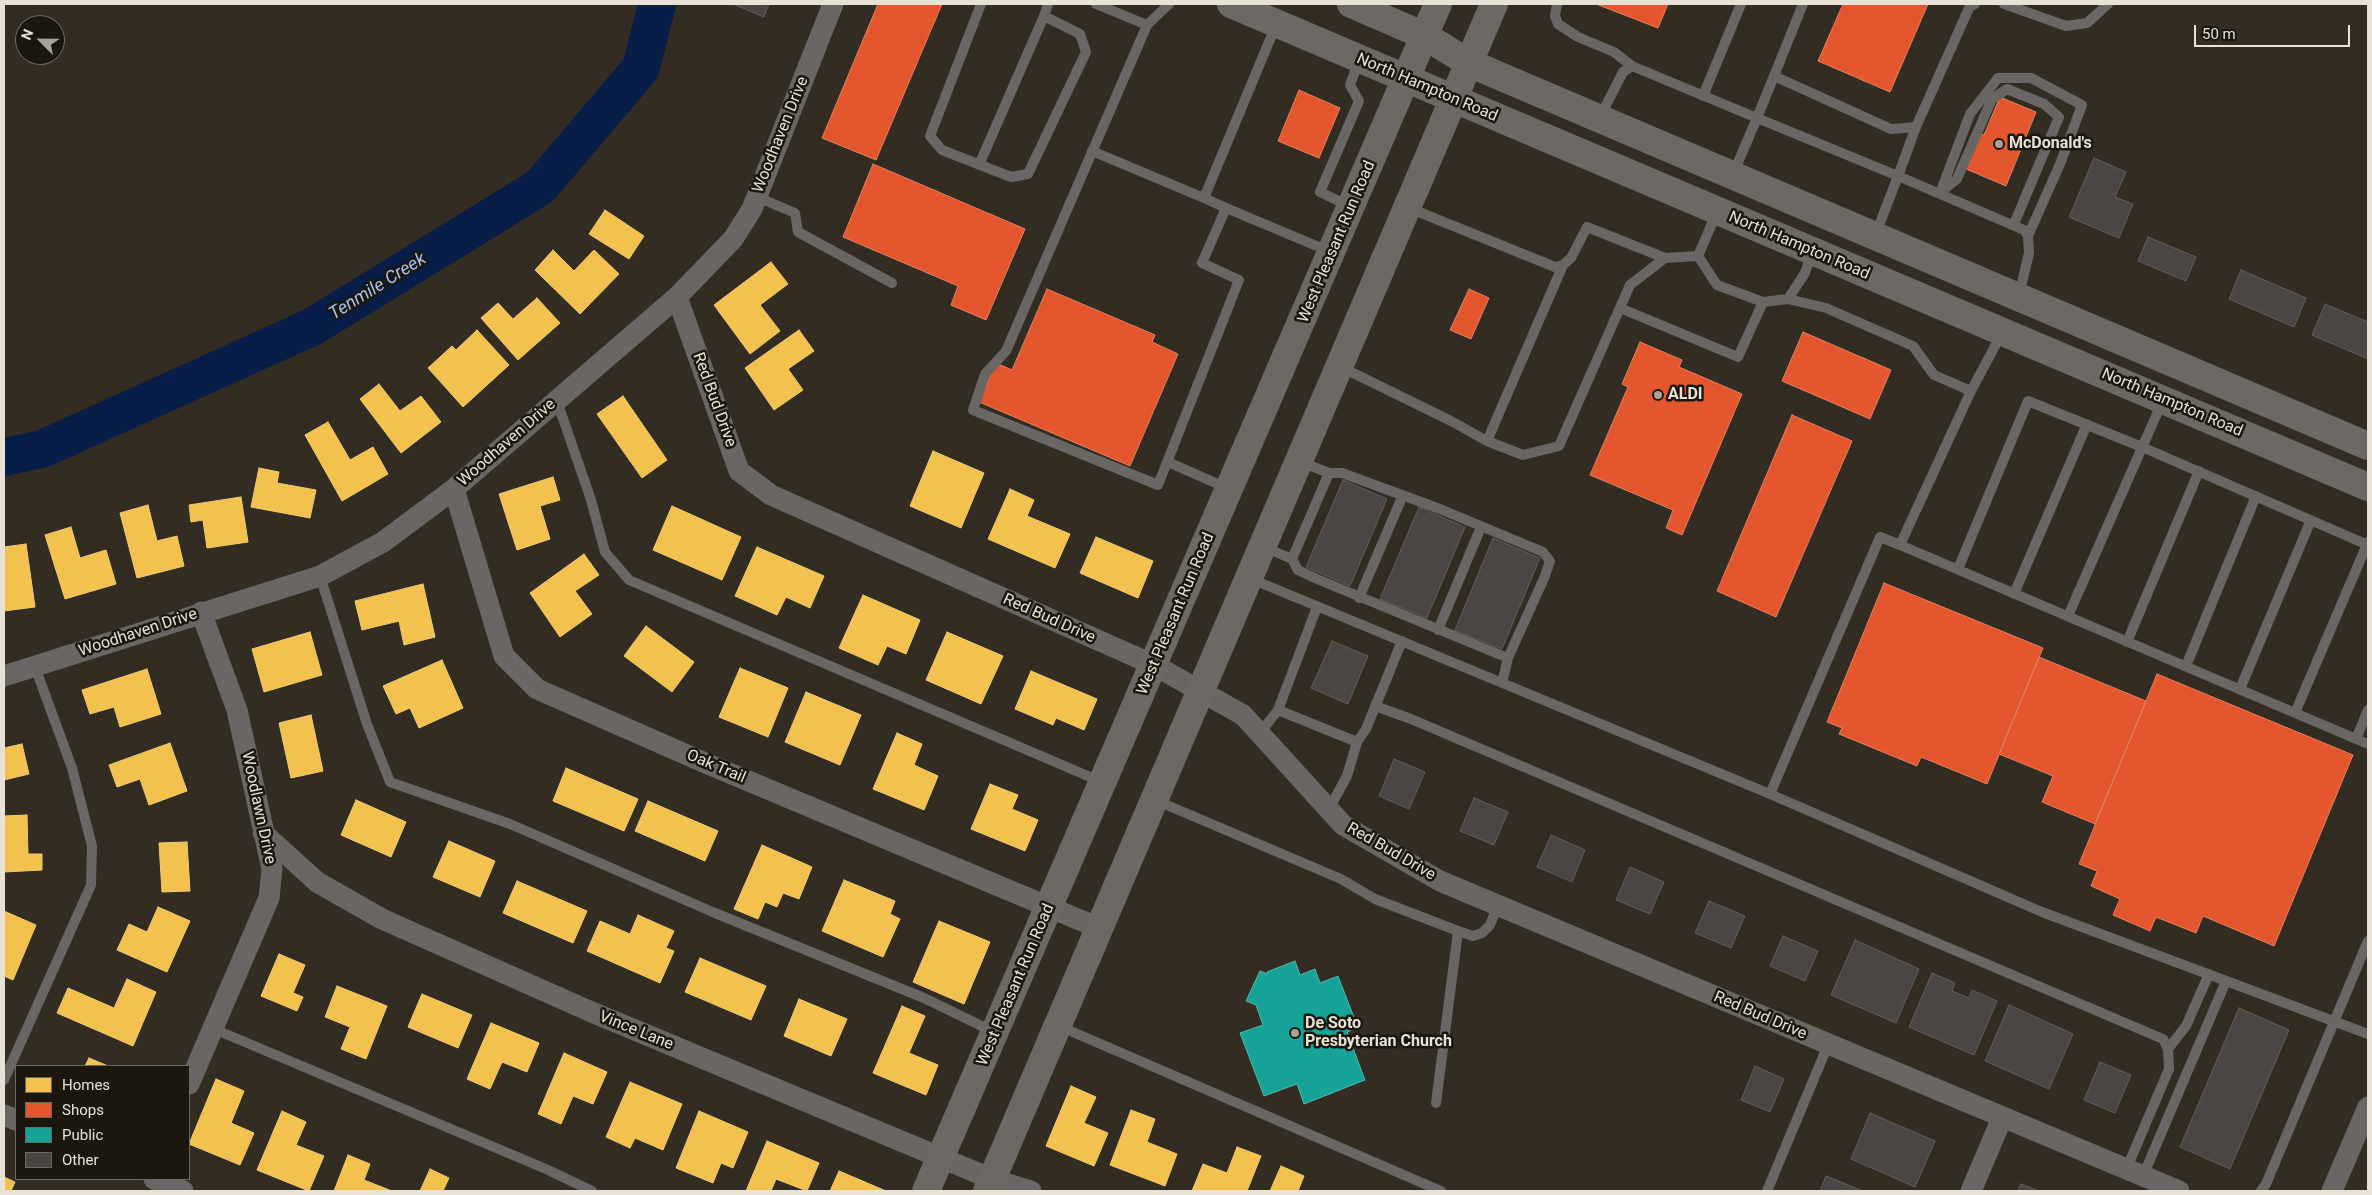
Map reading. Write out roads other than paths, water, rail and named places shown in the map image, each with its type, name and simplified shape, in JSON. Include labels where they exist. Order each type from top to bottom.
[{"type":"main road","name":"North Hampton Road","points":[[1231,4],[1812,252],[2368,486]]},
{"type":"main road","points":[[1352,4],[1379,9],[1469,63],[2368,446]]},
{"type":"main road","name":"West Pleasant Run Road","points":[[926,1191],[1352,208],[1438,4]]},
{"type":"main road","points":[[989,1185],[1494,4]]},
{"type":"main road","points":[[1718,211],[1733,175]]},
{"type":"main road","points":[[2002,332],[2018,297]]},
{"type":"street","name":"Woodhaven Drive","points":[[4,676],[201,612],[320,576],[383,542],[454,489],[677,298],[732,239],[752,209],[833,4]]},
{"type":"street","name":"Red Bud Drive","points":[[677,298],[739,471],[771,495],[1154,665],[1243,715],[1343,825],[1440,881],[2179,1191]]},
{"type":"street","name":"Oak Trail","points":[[454,489],[504,656],[537,689],[703,762],[1099,928]]},
{"type":"street","name":"Woodlawn Drive","points":[[190,1082],[269,898],[272,869],[237,710],[201,612]]},
{"type":"street","name":"Vince Lane","points":[[263,833],[318,882],[382,918],[587,1010],[941,1157],[989,1185],[1031,1191]]},
{"type":"street","points":[[2332,1191],[2368,1107]]},
{"type":"street","points":[[1971,1191],[2002,1118]]},
{"type":"street","points":[[156,1180],[183,1191]]},
{"type":"lane","points":[[981,4],[930,136],[942,150],[1011,177],[1028,174],[1086,52],[1080,34],[1044,16]]},
{"type":"lane","points":[[979,165],[1048,4]]},
{"type":"lane","points":[[1096,4],[1147,25]]},
{"type":"lane","points":[[1169,4],[1147,25],[1006,351],[985,374],[973,410],[1158,485],[1239,280],[1202,263],[1226,208]]},
{"type":"lane","points":[[1557,4],[1555,16],[1558,24],[1578,37],[1614,52],[1632,66],[2014,224],[2024,230],[2028,236]]},
{"type":"lane","points":[[1703,96],[1741,4]]},
{"type":"lane","points":[[1733,175],[1803,4]]},
{"type":"lane","points":[[1875,236],[1916,127],[1970,6],[1975,4]]},
{"type":"lane","points":[[2004,4],[2066,26],[2087,23],[2108,4]]},
{"type":"lane","points":[[1204,198],[1276,23]]},
{"type":"lane","points":[[1352,208],[1320,192],[1359,100],[1350,85],[1360,59]]},
{"type":"lane","points":[[1599,118],[1623,72],[1632,66]]},
{"type":"lane","points":[[1774,76],[1890,129],[1916,127]]},
{"type":"lane","points":[[1940,193],[1970,114],[1998,78],[2031,78],[2082,105],[2060,164],[2028,236],[2029,253],[2018,297]]},
{"type":"lane","points":[[1940,193],[1957,179],[1992,99],[2007,89],[2044,104],[2059,117],[2014,224]]},
{"type":"lane","points":[[1092,151],[1333,252]]},
{"type":"lane","points":[[757,197],[795,213],[798,232],[892,283]]},
{"type":"lane","points":[[1408,207],[1555,266],[1563,265]]},
{"type":"lane","points":[[1698,256],[1718,211]]},
{"type":"lane","points":[[1487,441],[1563,265],[1571,258],[1587,227],[1665,258],[1698,256]]},
{"type":"lane","points":[[1788,299],[1805,273],[1812,252]]},
{"type":"lane","points":[[1698,256],[1717,285],[1763,302],[1788,299],[1826,308],[1913,346],[1934,375],[1971,391]]},
{"type":"lane","points":[[1340,366],[1451,420],[1487,441],[1524,455],[1559,446],[1630,285],[1665,258]]},
{"type":"lane","points":[[1620,308],[1738,358],[1763,302]]},
{"type":"lane","points":[[1900,545],[1971,391],[2002,332]]},
{"type":"lane","points":[[557,400],[591,500],[605,552],[629,580],[1103,783]]},
{"type":"lane","points":[[2068,616],[2163,400]]},
{"type":"lane","points":[[1958,569],[2028,401],[2199,471],[2368,544],[2295,713]]},
{"type":"lane","points":[[2014,594],[2086,424]]},
{"type":"lane","points":[[1299,461],[1330,473],[1342,473],[1404,495],[1542,552],[1550,561],[1508,658],[1502,684]]},
{"type":"lane","points":[[1168,462],[1230,489]]},
{"type":"lane","points":[[2127,642],[2199,471]]},
{"type":"lane","points":[[1292,559],[1330,473]]},
{"type":"lane","points":[[1360,598],[1404,495]]},
{"type":"lane","points":[[2186,666],[2256,496]]},
{"type":"lane","points":[[2240,689],[2311,520]]},
{"type":"lane","points":[[1438,630],[1481,526]]},
{"type":"lane","points":[[1770,794],[1880,537],[2368,744]]},
{"type":"lane","points":[[1263,546],[1292,559],[1298,570],[1360,598],[1508,658]]},
{"type":"lane","points":[[320,576],[368,724],[390,782],[510,824],[715,913],[924,998],[995,1032]]},
{"type":"lane","points":[[1249,578],[1770,794],[2042,912],[2368,1034]]},
{"type":"lane","points":[[1260,733],[1278,710],[1318,607]]},
{"type":"lane","points":[[1329,809],[1346,776],[1357,742],[1366,729],[1402,641]]},
{"type":"lane","points":[[4,1080],[91,885],[92,846],[72,768],[35,667]]},
{"type":"lane","points":[[1375,706],[1411,719],[2151,1032],[2163,1039],[2168,1049],[2169,1069],[2134,1173]]},
{"type":"lane","points":[[1278,710],[1357,742]]},
{"type":"lane","points":[[2356,739],[2368,710]]},
{"type":"lane","points":[[1154,800],[1341,879],[1375,900],[1473,936],[1482,933],[1490,925],[1498,905]]},
{"type":"lane","points":[[1436,1103],[1458,931]]},
{"type":"lane","points":[[2261,1191],[2266,1184],[2368,941]]},
{"type":"lane","points":[[2168,1049],[2186,1026],[2210,974]]},
{"type":"lane","points":[[2134,1173],[2226,981]]},
{"type":"lane","points":[[1058,1026],[1441,1191]]},
{"type":"lane","points":[[214,1029],[592,1191]]},
{"type":"lane","points":[[1767,1191],[1828,1045]]},
{"type":"waterway","name":"Tenmile Creek","points":[[4,457],[42,449],[312,327],[540,187],[641,68],[657,4]]},
{"type":"place","name":"McDonald's","points":[[1999,144]]},
{"type":"place","name":"ALDI","points":[[1658,395]]},
{"type":"place","name":"De Soto Presbyterian Church","points":[[1295,1033]]}]
